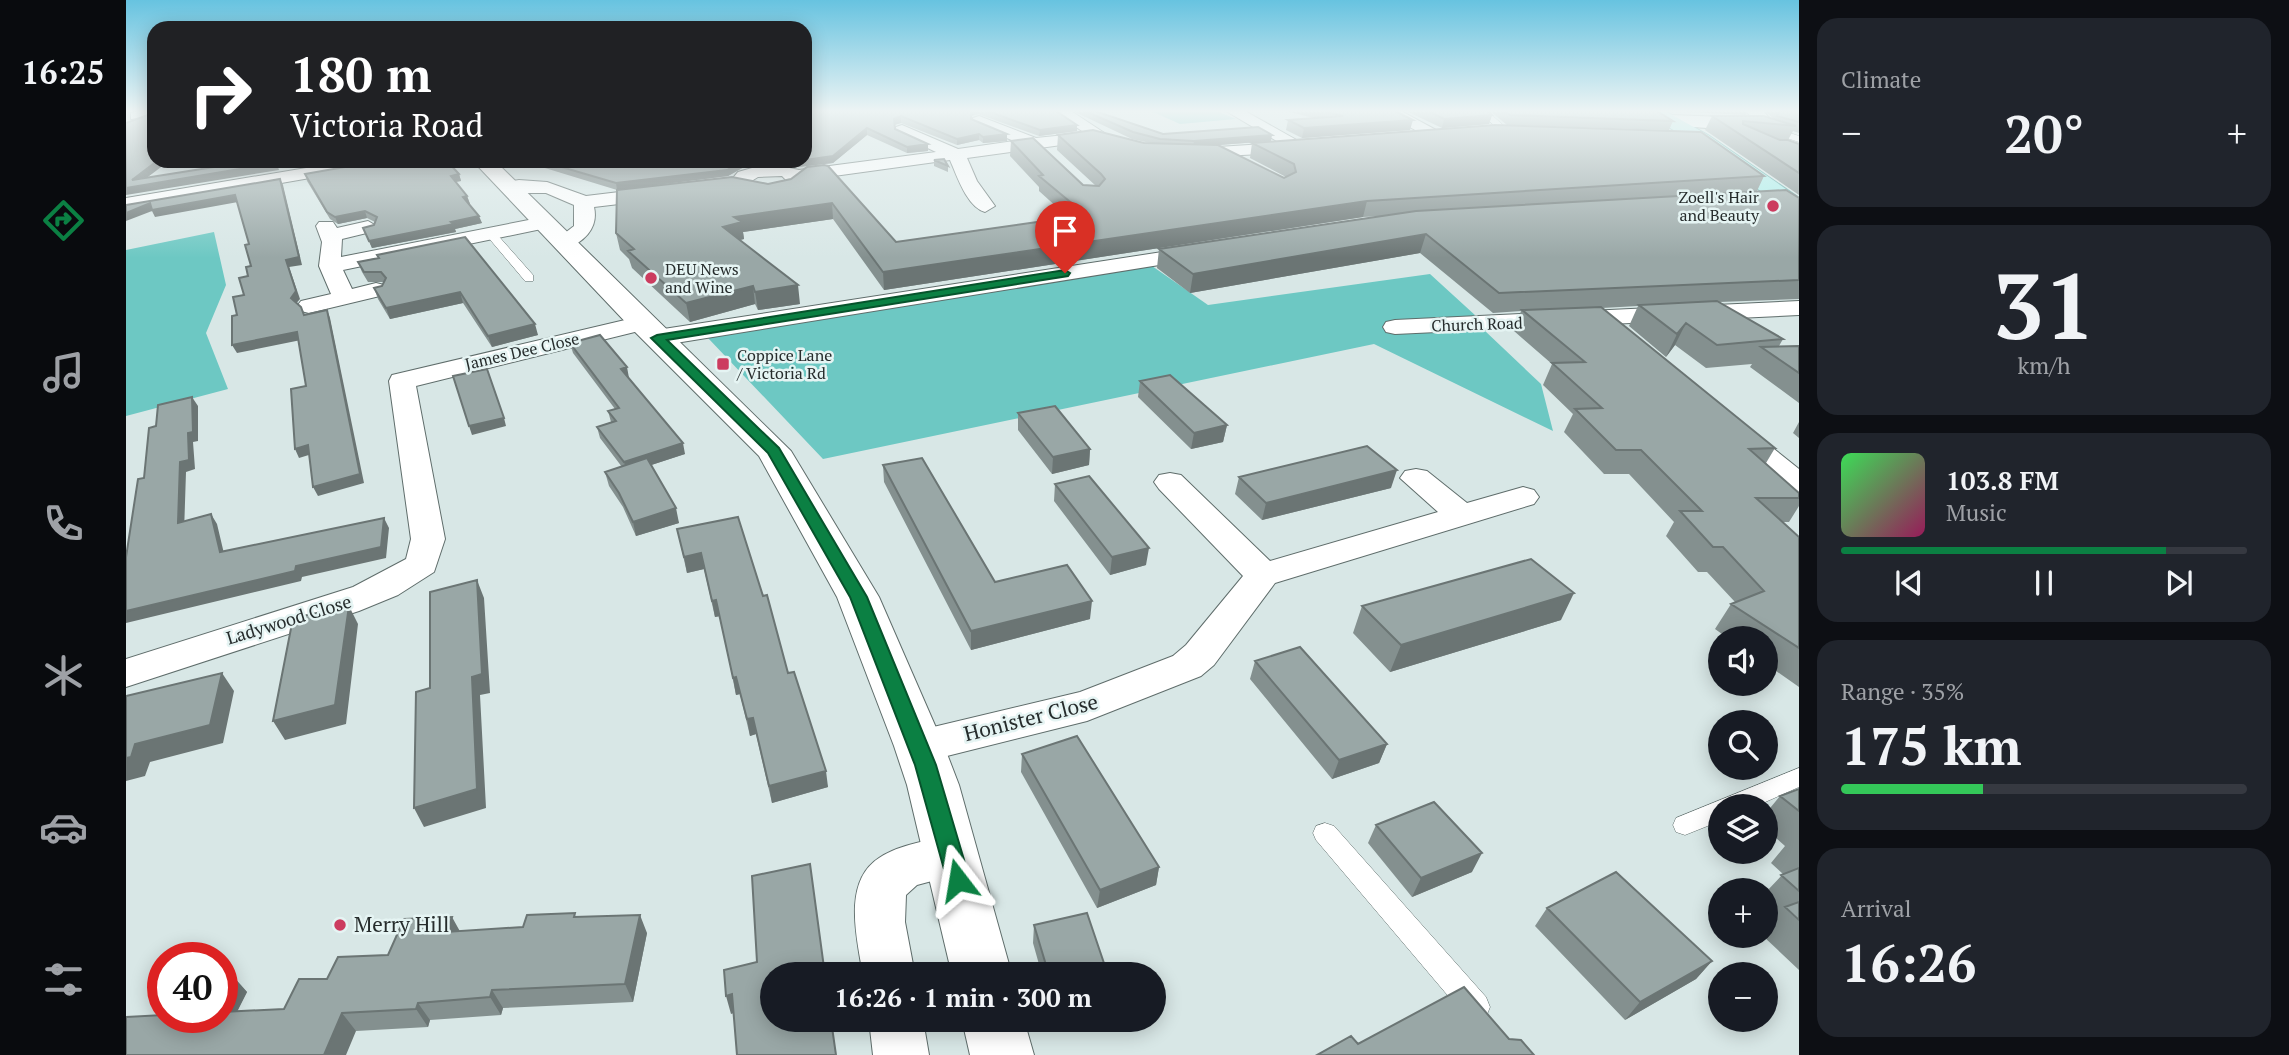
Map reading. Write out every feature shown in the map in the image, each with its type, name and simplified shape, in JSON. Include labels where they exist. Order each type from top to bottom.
[{"type":"main road","points":[[1731,160],[1792,204]]},
{"type":"street","points":[[737,184],[737,180],[754,172],[780,171],[797,176],[917,160]]},
{"type":"street","points":[[959,160],[968,181],[985,206]]},
{"type":"street","points":[[1235,160],[1246,166]]},
{"type":"street","points":[[126,204],[338,168]]},
{"type":"street","points":[[496,174],[568,193],[583,202],[686,190]]},
{"type":"street","points":[[496,174],[650,331],[774,451],[858,597],[919,746],[952,856],[979,962]]},
{"type":"street","points":[[712,187],[737,184],[752,190],[776,190],[795,184],[797,176]]},
{"type":"street","points":[[776,190],[789,208]]},
{"type":"street","points":[[1759,200],[1792,204]]},
{"type":"street","points":[[330,265],[491,234],[553,233],[585,227],[588,216],[583,202]]},
{"type":"street","points":[[344,297],[330,265],[329,231],[368,227]]},
{"type":"street","name":"James Dee Close","points":[[402,381],[650,331],[1227,247]]},
{"type":"street","points":[[309,306],[376,290]]},
{"type":"street","name":"Church Road","points":[[1395,327],[1799,308]]},
{"type":"street","points":[[1601,319],[1633,346]]},
{"type":"street","points":[[397,352],[402,381]]},
{"type":"street","name":"Ladywood Close","points":[[126,673],[264,626],[352,601],[396,583],[422,564],[428,539],[402,381]]},
{"type":"street","points":[[1718,418],[1799,485]]},
{"type":"street","points":[[1416,478],[1460,514]]},
{"type":"street","points":[[1170,482],[1263,575],[1523,497]]},
{"type":"street","name":"Honister Close","points":[[919,746],[1087,706],[1187,666],[1200,655],[1263,575]]},
{"type":"street","points":[[887,962],[880,915],[883,885],[896,873],[952,856]]},
{"type":"street","points":[[898,1032],[901,1055]]},
{"type":"street","points":[[996,1032],[1002,1055]]},
{"type":"lane","points":[[491,234],[529,278]]},
{"type":"lane","points":[[1759,794],[1799,777]]},
{"type":"lane","points":[[1685,825],[1708,815]]},
{"type":"lane","points":[[1325,833],[1492,1025]]},
{"type":"shaded area","points":[[214,232],[226,285],[206,333],[228,389],[126,416],[126,250]]},
{"type":"shaded area","points":[[1152,266],[1208,305],[1430,274],[1476,316],[1398,321],[1484,330],[1541,384],[1553,431],[1374,344],[823,459],[708,338]]},
{"type":"building","points":[[126,160],[147,160],[148,168],[132,180],[208,168],[246,168],[126,188]]},
{"type":"building","points":[[1029,160],[1057,160],[1083,185],[1099,186],[1105,179],[1086,160],[1248,160],[1284,178],[1296,172],[1294,164],[1286,160],[1741,160],[1764,176],[1367,201],[883,272],[832,203],[734,217],[742,222],[723,227],[798,285],[755,292],[753,286],[686,303],[628,251],[634,249],[616,233],[617,190],[732,177],[768,184],[791,179],[806,168],[824,165],[828,166],[896,242],[1086,215],[1039,176],[1043,175]]},
{"type":"building","points":[[1780,160],[1799,160],[1799,173]]},
{"type":"building","points":[[339,168],[453,168],[459,174],[451,176],[467,196],[463,197],[479,216],[451,222],[454,224],[369,241],[363,228],[374,225],[377,217],[365,211],[335,217],[327,212],[305,174]]},
{"type":"building","points":[[565,168],[731,168],[727,170],[616,183]]},
{"type":"building","points":[[280,179],[299,257],[286,260],[296,291],[291,298],[301,307],[304,315],[327,310],[360,474],[313,487],[308,445],[295,449],[291,389],[306,386],[297,332],[232,345],[232,316],[237,315],[233,297],[244,295],[239,278],[248,276],[246,267],[251,266],[245,245],[249,244],[235,195],[152,210],[150,203],[126,213],[126,205]]},
{"type":"building","points":[[1786,190],[1799,198],[1799,280],[1499,293],[1426,234],[1193,274],[1159,249],[1416,211]]},
{"type":"building","points":[[465,237],[535,324],[488,336],[460,292],[386,308],[374,288],[382,286],[386,278],[381,272],[364,272],[358,262],[379,258],[377,255]]},
{"type":"building","points":[[1717,301],[1783,339],[1717,345],[1686,323],[1677,334],[1639,305]]},
{"type":"building","points":[[1601,307],[1775,448],[1749,449],[1799,493],[1799,498],[1756,498],[1799,537],[1799,648],[1778,634],[1778,626],[1765,626],[1731,604],[1764,591],[1723,547],[1713,547],[1680,511],[1702,511],[1641,450],[1616,450],[1575,409],[1602,408],[1552,363],[1585,362],[1522,310]]},
{"type":"building","points":[[600,335],[627,367],[621,369],[683,443],[624,462],[597,427],[616,421],[608,411],[619,408],[570,343]]},
{"type":"building","points":[[1799,346],[1799,373],[1761,347]]},
{"type":"building","points":[[487,369],[504,418],[469,426],[453,376]]},
{"type":"building","points":[[1170,375],[1227,425],[1194,433],[1140,381]]},
{"type":"building","points":[[192,397],[193,432],[188,433],[189,460],[180,462],[178,523],[211,514],[220,552],[384,518],[381,547],[296,566],[295,571],[126,611],[126,557],[138,479],[144,478],[149,428],[156,426],[158,405]]},
{"type":"building","points":[[1055,406],[1090,449],[1053,457],[1018,413]]},
{"type":"building","points":[[1367,446],[1397,470],[1266,503],[1239,477]]},
{"type":"building","points":[[647,458],[676,508],[633,522],[605,472]]},
{"type":"building","points":[[922,458],[995,582],[1067,565],[1092,601],[971,631],[883,465]]},
{"type":"building","points":[[1089,476],[1149,548],[1112,557],[1055,484]]},
{"type":"building","points":[[738,517],[763,596],[767,595],[788,673],[794,672],[826,771],[769,786],[753,718],[747,719],[736,677],[733,678],[716,600],[712,601],[701,553],[684,557],[677,529]]},
{"type":"building","points":[[1531,559],[1574,593],[1401,645],[1362,606]]},
{"type":"building","points":[[477,580],[482,674],[472,677],[477,789],[414,808],[416,692],[430,688],[430,592]]},
{"type":"building","points":[[349,606],[335,705],[273,721],[293,618]]},
{"type":"building","points":[[1300,647],[1387,744],[1339,760],[1255,661]]},
{"type":"building","points":[[222,673],[210,725],[135,744],[131,757],[126,758],[126,696]]},
{"type":"building","points":[[1077,736],[1159,867],[1100,890],[1022,754]]},
{"type":"building","points":[[1799,789],[1799,811],[1780,796]]},
{"type":"building","points":[[1434,802],[1482,853],[1421,878],[1376,825]]},
{"type":"building","points":[[810,864],[823,962],[760,962],[760,1032],[833,1032],[836,1055],[737,1055],[732,994],[726,996],[724,970],[757,962],[752,876]]},
{"type":"building","points":[[1799,868],[1799,891],[1781,875]]},
{"type":"building","points":[[1616,872],[1712,961],[1640,1002],[1547,908]]},
{"type":"building","points":[[1799,902],[1799,920],[1785,907]]},
{"type":"building","points":[[1087,913],[1104,962],[1045,962],[1034,925]]},
{"type":"building","points":[[527,915],[640,915],[625,984],[492,990],[490,997],[418,1003],[416,1009],[342,1013],[324,1055],[126,1055],[126,1017],[147,1016],[147,1033],[238,1033],[238,1011],[284,1009],[299,979],[327,979],[338,957],[388,955],[404,919],[452,917],[446,932],[523,927]]},
{"type":"building","points":[[1464,987],[1509,1039],[1521,1040],[1534,1055],[1317,1055],[1351,1036],[1358,1044]]},
{"type":"place","name":"Zoell's Hair and Beauty","points":[[1773,206]]},
{"type":"place","name":"DEU News and Wine","points":[[651,278]]},
{"type":"place","name":"Coppice Lane / Victoria Rd","points":[[723,364]]},
{"type":"place","name":"Merry Hill","points":[[340,925]]},
{"type":"route","points":[[958,880],[926,765],[858,597],[774,451],[657,338],[1065,273]]}]
